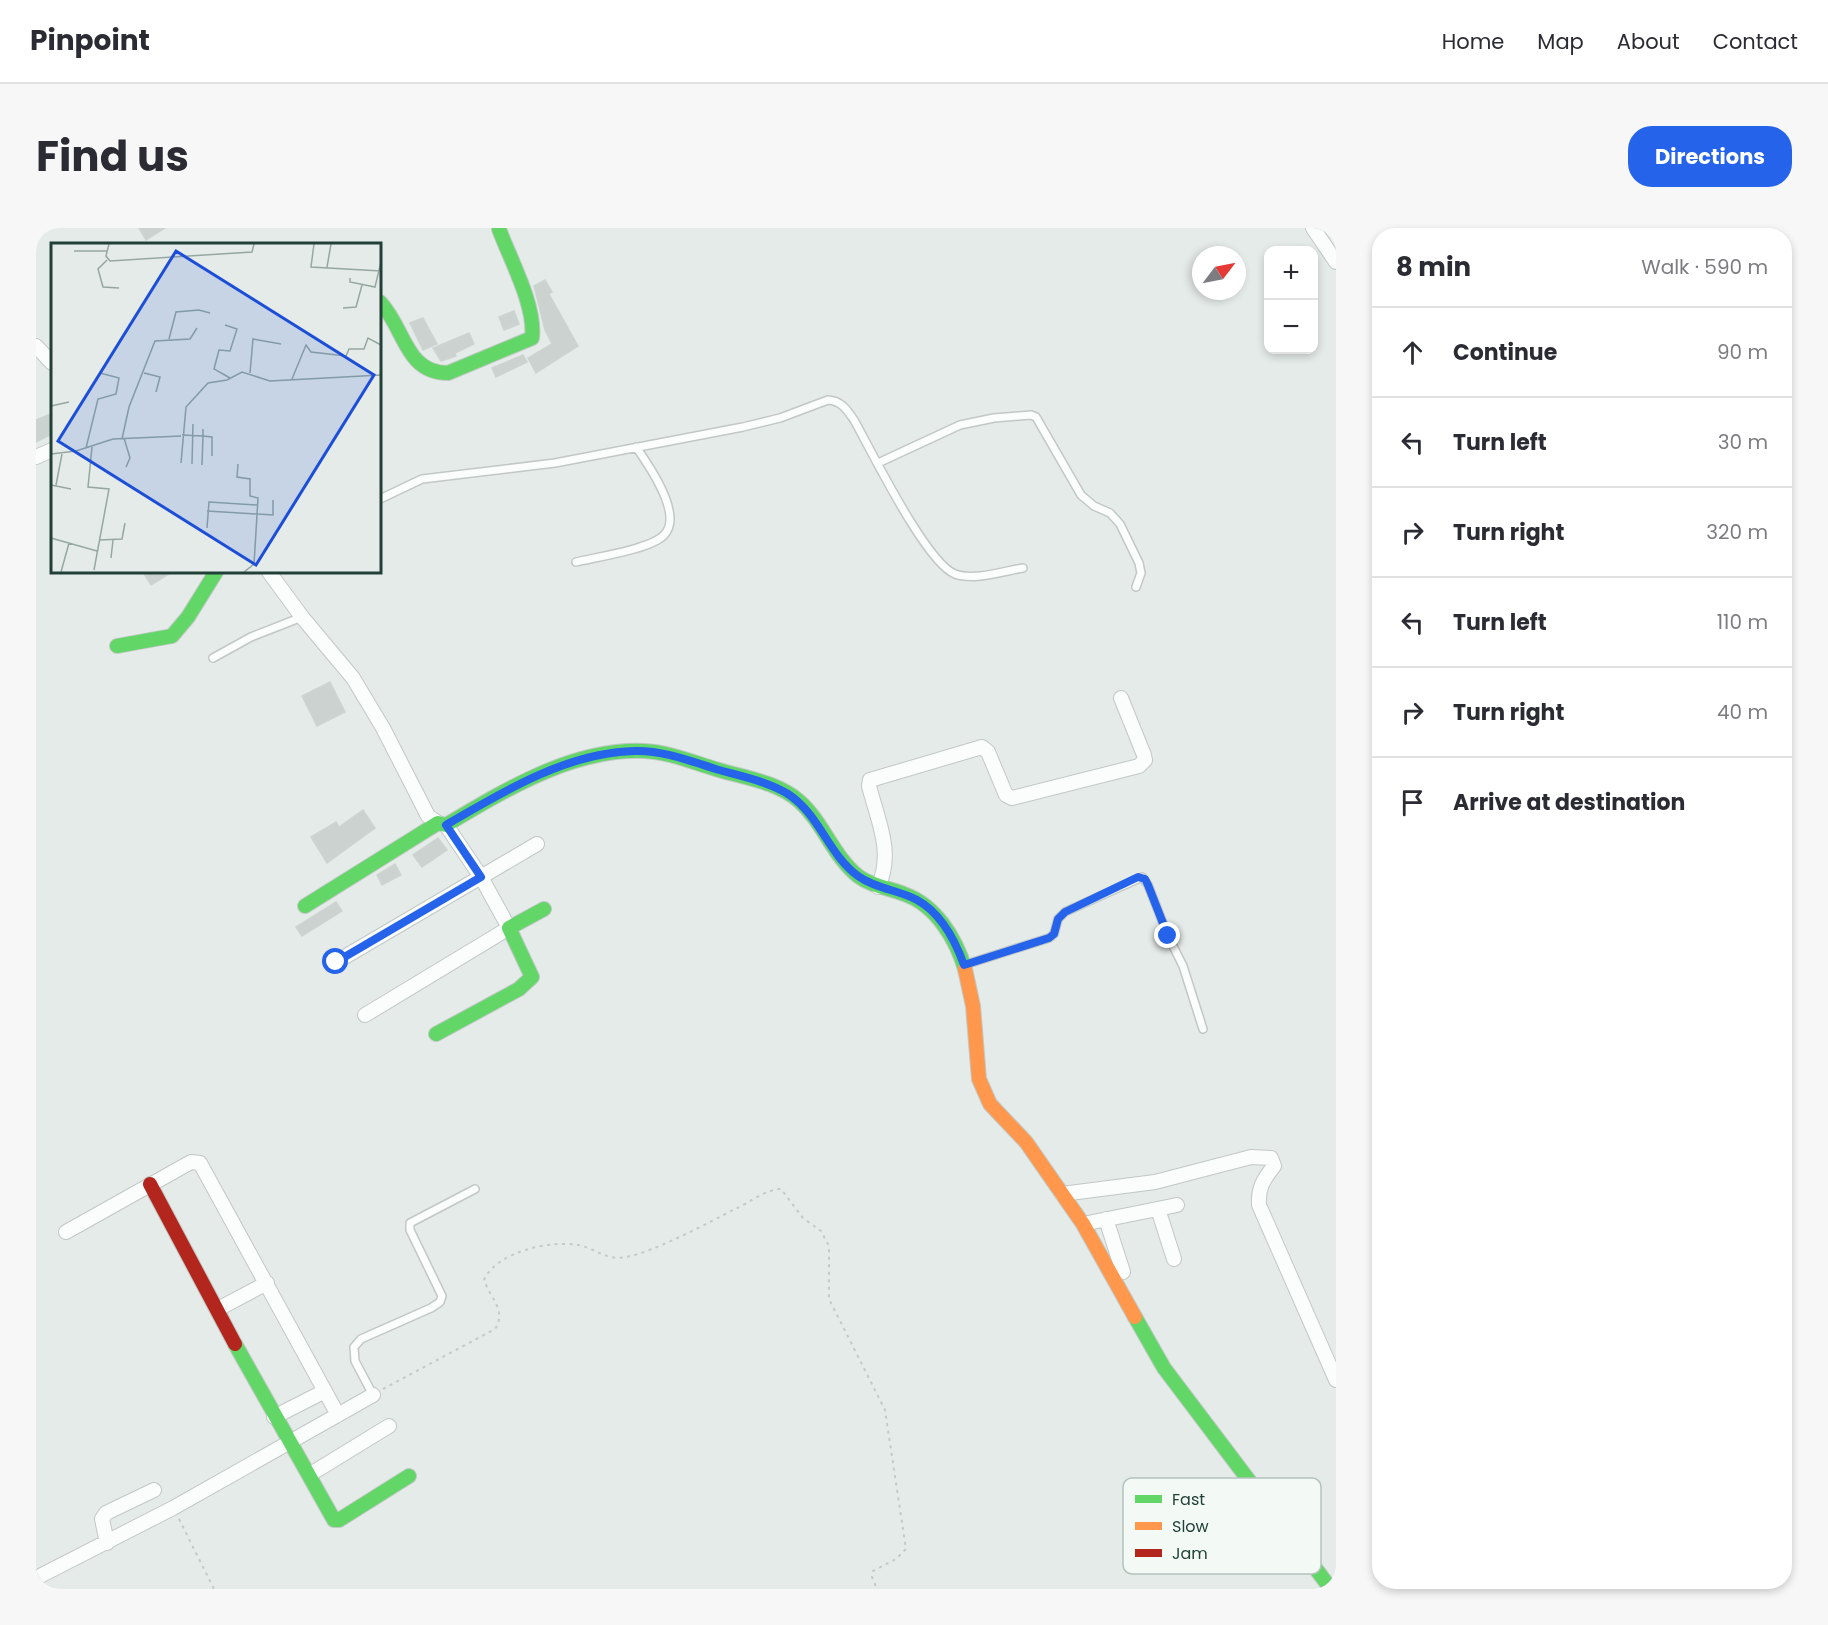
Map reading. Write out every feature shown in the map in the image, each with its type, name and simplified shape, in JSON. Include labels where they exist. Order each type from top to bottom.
[{"type":"street","points":[[1313,228],[1332,246],[1336,262]]},
{"type":"street","points":[[381,303],[395,320],[415,360],[423,370],[436,375],[448,373],[532,338],[534,332],[530,315],[499,229]]},
{"type":"street","points":[[36,346],[51,362]]},
{"type":"street","points":[[36,458],[51,450]]},
{"type":"street","points":[[117,646],[174,636],[185,625],[197,599],[215,573]]},
{"type":"street","points":[[270,573],[302,617],[353,678],[383,728],[428,816],[442,824],[481,877],[532,977],[519,989],[436,1034]]},
{"type":"street","points":[[878,887],[885,871],[886,855],[869,786],[870,780],[982,747],[988,752],[1005,795],[1012,798],[1139,766],[1145,760],[1144,755],[1121,698]]},
{"type":"street","points":[[305,906],[442,824],[522,782],[596,756],[636,751],[679,758],[787,793],[808,810],[841,860],[859,877],[878,887],[917,899],[932,911],[957,944],[970,984],[979,1079],[983,1092],[1001,1118],[1026,1142],[1083,1224],[1164,1368],[1247,1478]]},
{"type":"street","points":[[336,962],[537,844]]},
{"type":"street","points":[[365,1015],[544,909]]},
{"type":"street","points":[[1062,1194],[1155,1182],[1251,1157],[1271,1158],[1274,1166],[1262,1181],[1259,1205],[1336,1380]]},
{"type":"street","points":[[66,1232],[191,1162],[200,1163],[338,1415]]},
{"type":"street","points":[[150,1184],[274,1417],[337,1521],[409,1476]]},
{"type":"street","points":[[1083,1224],[1177,1205]]},
{"type":"street","points":[[1158,1209],[1174,1259]]},
{"type":"street","points":[[1106,1219],[1123,1272]]},
{"type":"street","points":[[218,1309],[267,1283]]},
{"type":"street","points":[[274,1417],[325,1391]]},
{"type":"street","points":[[36,1578],[173,1508],[373,1395]]},
{"type":"street","points":[[309,1475],[389,1426]]},
{"type":"street","points":[[107,1543],[102,1519],[106,1513],[154,1490]]},
{"type":"street","points":[[1320,1574],[1331,1589]]},
{"type":"lane","points":[[381,499],[422,478],[555,463],[780,418],[828,400],[845,406],[910,519],[948,570],[964,576],[1023,568]]},
{"type":"lane","points":[[878,463],[974,421],[1030,415],[1036,417],[1081,495],[1094,506],[1110,513],[1120,524],[1139,563],[1141,573],[1136,587]]},
{"type":"lane","points":[[576,562],[651,543],[666,534],[669,525],[668,510],[660,484],[636,447]]},
{"type":"lane","points":[[213,658],[251,637],[302,617]]},
{"type":"lane","points":[[964,965],[1049,938],[1054,934],[1058,919],[1065,912],[1142,877],[1148,885],[1168,936],[1183,966],[1203,1029]]},
{"type":"lane","points":[[373,1395],[355,1361],[354,1347],[361,1339],[431,1308],[440,1302],[442,1296],[410,1230],[410,1223],[475,1189]]},
{"type":"path","points":[[373,1395],[495,1329],[501,1316],[484,1280],[487,1273],[508,1256],[535,1248],[577,1244],[605,1256],[625,1257],[714,1220],[770,1191],[781,1189],[803,1218],[827,1238],[829,1299],[885,1410],[906,1549],[896,1558],[873,1571],[872,1577],[878,1589]]},
{"type":"path","points":[[173,1508],[193,1542],[214,1589]]},
{"type":"building","points":[[139,228],[165,228],[146,240]]},
{"type":"building","points":[[545,280],[552,292],[549,294],[578,346],[536,373],[528,358],[552,344],[545,330],[534,286]]},
{"type":"building","points":[[514,311],[519,324],[504,330],[499,317]]},
{"type":"building","points":[[423,318],[437,344],[423,350],[410,323]]},
{"type":"building","points":[[469,333],[474,344],[455,353],[456,356],[441,361],[433,348]]},
{"type":"building","points":[[523,355],[527,362],[496,377],[492,368]]},
{"type":"building","points":[[50,414],[51,434],[36,442],[36,420]]},
{"type":"building","points":[[144,573],[170,573],[151,585]]},
{"type":"building","points":[[330,682],[345,712],[317,726],[302,696]]},
{"type":"building","points":[[363,810],[375,828],[327,863],[311,837],[336,822],[339,827]]},
{"type":"building","points":[[438,838],[447,850],[422,867],[413,855]]},
{"type":"building","points":[[395,864],[401,875],[382,885],[377,875]]},
{"type":"building","points":[[336,902],[342,911],[302,936],[296,927]]},
{"type":"traffic: fast","points":[[381,303],[414,357],[423,366],[434,371],[448,373],[532,338],[532,325],[526,297],[499,229]]},
{"type":"traffic: fast","points":[[117,646],[172,636],[188,617],[215,573]]},
{"type":"traffic: fast","points":[[305,906],[438,823],[446,825],[540,774],[591,756],[644,751],[673,756],[761,781],[781,789],[799,801],[815,819],[849,868],[858,876],[874,885],[915,899],[935,915],[950,935],[965,969]]},
{"type":"traffic: fast","points":[[436,1034],[519,989],[532,977],[509,928],[544,909]]},
{"type":"traffic: fast","points":[[1135,1317],[1164,1368],[1247,1478]]},
{"type":"traffic: fast","points":[[235,1344],[334,1520],[339,1520],[409,1476]]},
{"type":"traffic: fast","points":[[1320,1574],[1331,1589]]},
{"type":"traffic: slow","points":[[965,969],[973,1006],[979,1079],[990,1104],[1026,1142],[1083,1224],[1135,1317]]},
{"type":"traffic: jam","points":[[150,1184],[235,1344]]},
{"type":"route","points":[[336,962],[481,877],[446,825],[490,798],[522,782],[596,756],[636,751],[679,758],[787,793],[808,810],[841,860],[859,877],[878,887],[917,899],[932,911],[957,944],[964,965],[1049,938],[1058,928],[1058,919],[1065,912],[1138,877],[1145,879],[1168,936]]}]
